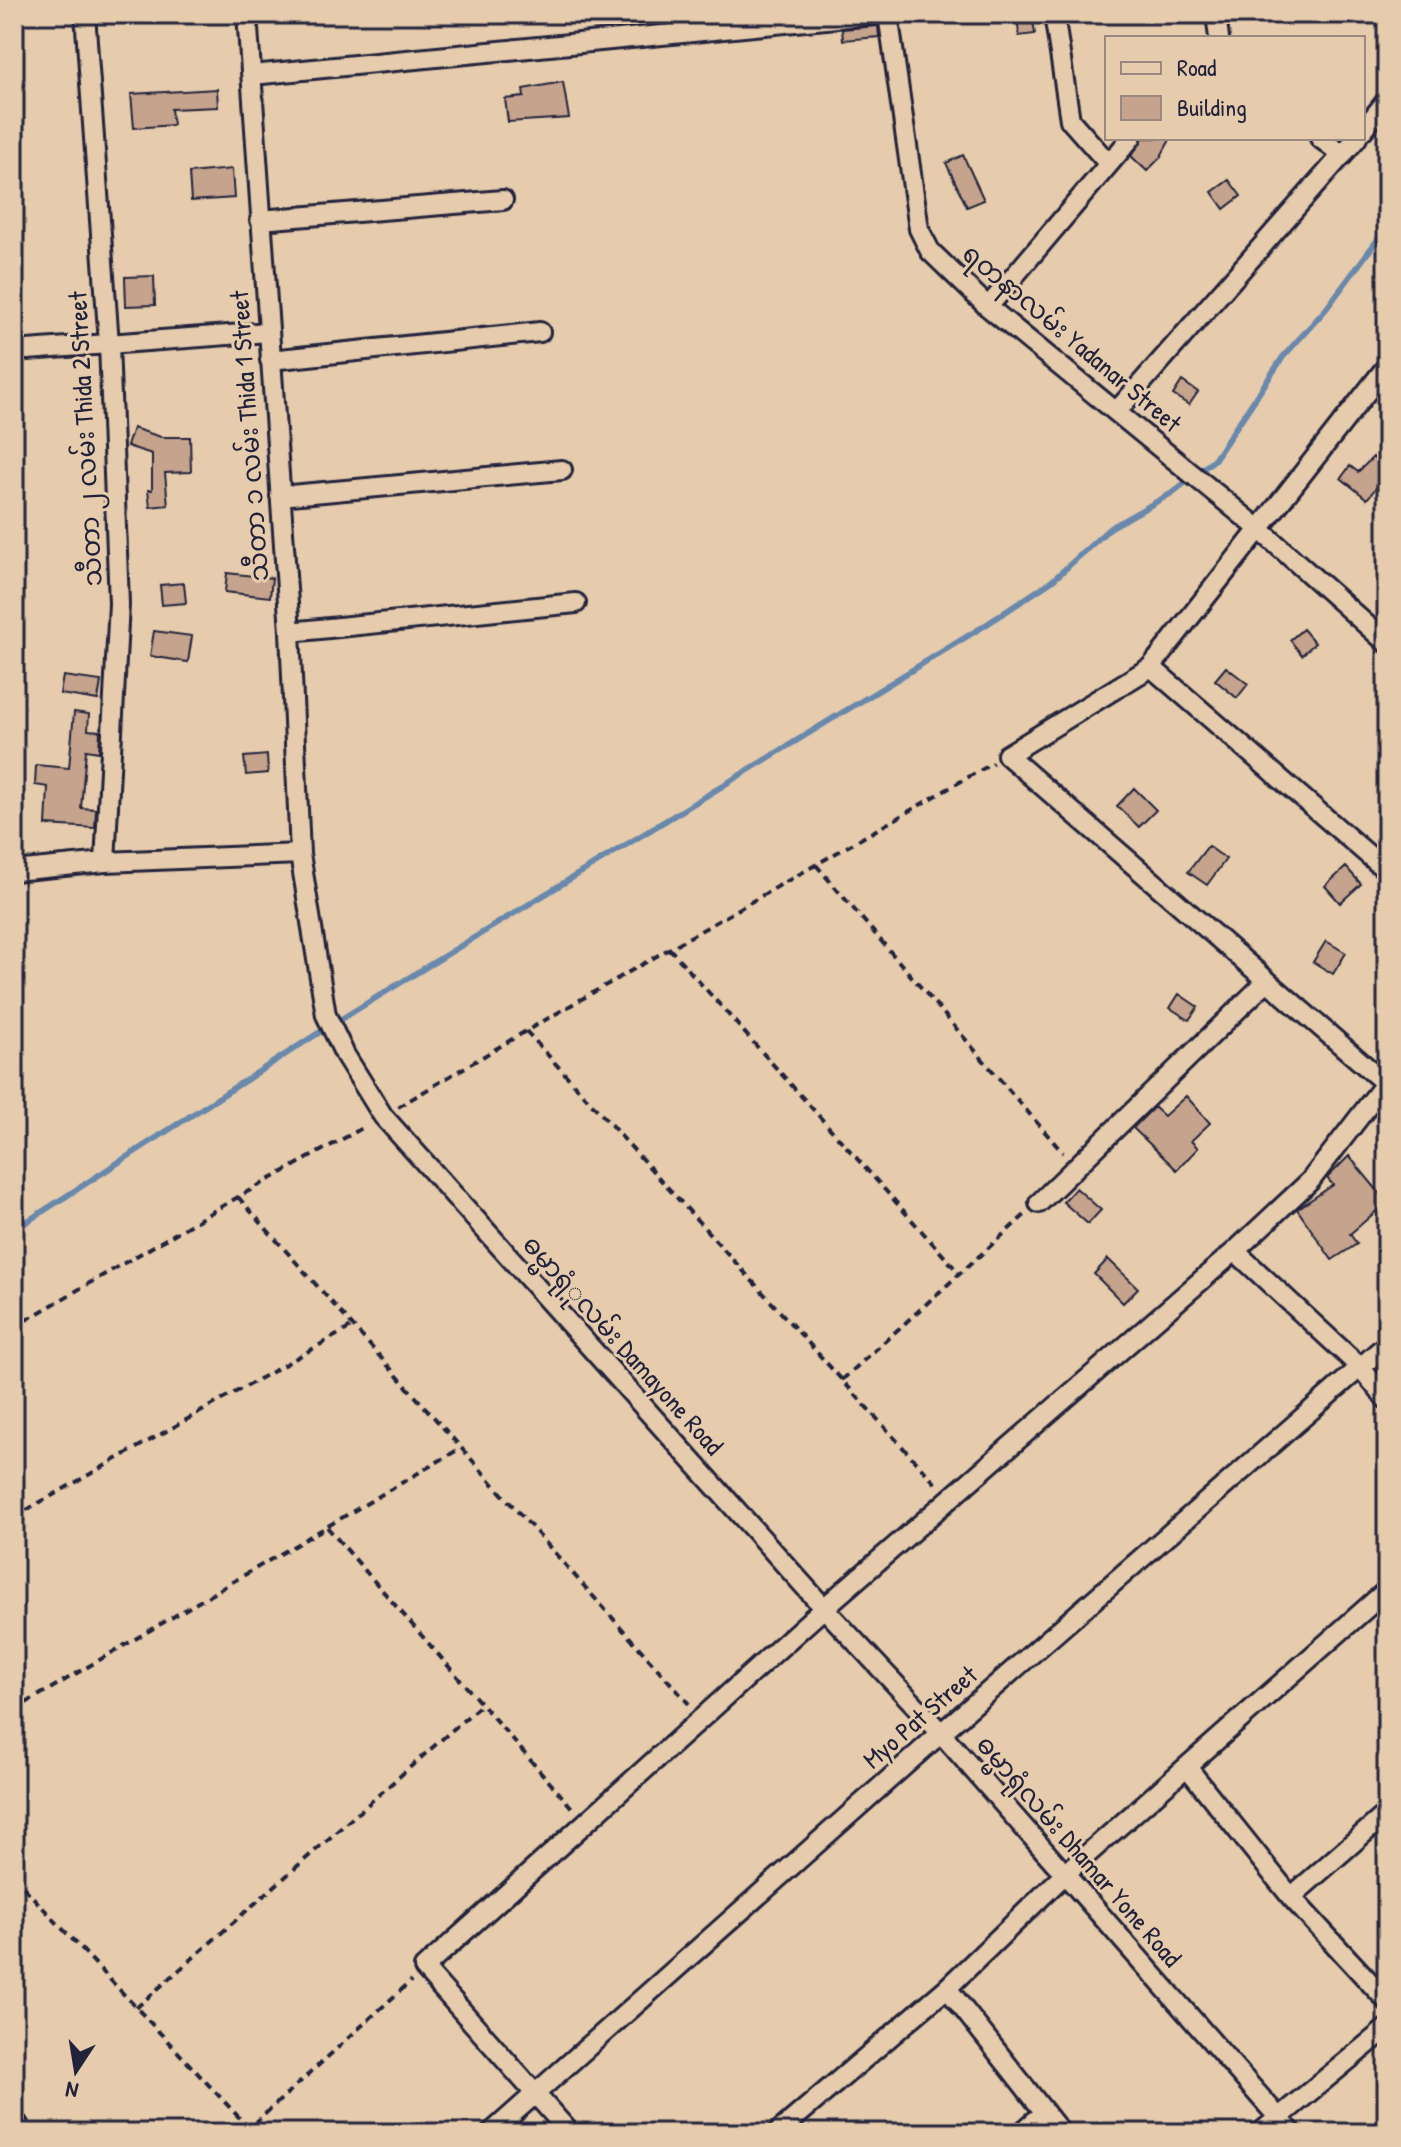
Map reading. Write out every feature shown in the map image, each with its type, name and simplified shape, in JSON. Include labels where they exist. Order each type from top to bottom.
[{"type":"street","name":"သီတာ ၂ လမ်း Thida 2 Street","points":[[85,14],[109,344],[119,604],[105,862]]},
{"type":"street","name":"သီတာ ၁ လမ်း Thida 1 Street","points":[[247,14],[290,632],[300,854],[326,1015]]},
{"type":"street","points":[[252,75],[877,14]]},
{"type":"street","name":"ရတနာလမ်း Yadanar Street","points":[[888,14],[919,229],[930,251],[988,307],[1258,528]]},
{"type":"street","points":[[1054,14],[1070,120],[1108,163]]},
{"type":"street","points":[[1216,14],[1219,36]]},
{"type":"street","points":[[1365,128],[1387,100]]},
{"type":"street","points":[[988,307],[1129,140]]},
{"type":"street","points":[[1323,140],[1343,155]]},
{"type":"street","points":[[1116,412],[1355,140]]},
{"type":"street","points":[[260,220],[503,200]]},
{"type":"street","points":[[14,351],[268,332]]},
{"type":"street","points":[[270,360],[540,332]]},
{"type":"street","points":[[570,2133],[424,1968],[824,1608],[1235,1251],[1310,1181],[1386,1082],[1007,755],[1151,667],[1387,366]]},
{"type":"street","points":[[280,496],[562,470]]},
{"type":"street","points":[[1258,528],[1385,638]]},
{"type":"street","points":[[290,632],[576,603]]},
{"type":"street","points":[[1151,667],[1387,871]]},
{"type":"street","points":[[14,871],[105,862],[300,854]]},
{"type":"street","points":[[1039,1203],[1267,981]]},
{"type":"street","name":"ဓမ္မာရုံုလမ်း Damayone Road","points":[[326,1015],[383,1116],[824,1608]]},
{"type":"street","points":[[1235,1251],[1360,1367],[1387,1400]]},
{"type":"street","name":"Myo Pat Street","points":[[491,2133],[941,1733],[1387,1344]]},
{"type":"street","points":[[777,2133],[947,1988],[1065,1874],[1387,1590]]},
{"type":"street","name":"ဓမ္မာရုံလမ်း Dhamar Yone Road","points":[[824,1608],[941,1733],[1292,2133]]},
{"type":"street","points":[[1187,1767],[1291,1897],[1387,2001]]},
{"type":"street","points":[[1291,1897],[1387,1813]]},
{"type":"street","points":[[947,1988],[1061,2133]]},
{"type":"street","points":[[1260,2133],[1387,2028]]},
{"type":"street","points":[[1021,2133],[1044,2113]]},
{"type":"path","points":[[14,1327],[1007,755]]},
{"type":"path","points":[[816,865],[1075,1167]]},
{"type":"path","points":[[669,948],[960,1274]]},
{"type":"path","points":[[526,1031],[950,1499]]},
{"type":"path","points":[[238,1197],[702,1718]]},
{"type":"path","points":[[842,1380],[1039,1203]]},
{"type":"path","points":[[14,1517],[353,1326]]},
{"type":"path","points":[[14,1710],[461,1448]]},
{"type":"path","points":[[327,1527],[586,1822]]},
{"type":"path","points":[[136,2008],[482,1704]]},
{"type":"path","points":[[14,1877],[249,2128]]},
{"type":"path","points":[[244,2133],[424,1968]]},
{"type":"path","points":[[14,2106],[40,2133]]},
{"type":"building","points":[[1017,14],[1032,14],[1035,34],[1019,36]]},
{"type":"building","points":[[878,26],[879,37],[843,40],[842,29]]},
{"type":"building","points":[[563,82],[569,118],[508,122],[505,99],[524,97],[523,89]]},
{"type":"building","points":[[217,89],[218,107],[171,109],[173,125],[134,128],[131,94]]},
{"type":"building","points":[[1142,140],[1170,140],[1160,158],[1147,171],[1131,156]]},
{"type":"building","points":[[963,155],[984,200],[967,207],[946,163]]},
{"type":"building","points":[[232,169],[234,198],[191,201],[189,173]]},
{"type":"building","points":[[1229,180],[1241,196],[1224,209],[1212,192]]},
{"type":"building","points":[[154,276],[155,305],[126,306],[125,277]]},
{"type":"building","points":[[1182,381],[1198,392],[1189,405],[1173,395]]},
{"type":"building","points":[[133,428],[161,437],[190,437],[191,472],[165,473],[168,505],[150,507],[148,490],[152,490],[152,454],[127,446]]},
{"type":"building","points":[[1373,457],[1387,474],[1367,499],[1341,478],[1350,466],[1358,472]]},
{"type":"building","points":[[227,573],[272,578],[270,597],[225,592]]},
{"type":"building","points":[[184,583],[186,603],[162,605],[160,585]]},
{"type":"building","points":[[1303,629],[1315,643],[1302,655],[1290,640]]},
{"type":"building","points":[[154,631],[192,636],[188,662],[150,656]]},
{"type":"building","points":[[1226,667],[1248,684],[1237,698],[1215,680]]},
{"type":"building","points":[[63,676],[101,681],[98,700],[60,694]]},
{"type":"building","points":[[74,712],[89,714],[88,730],[100,731],[99,752],[86,750],[81,808],[96,809],[95,828],[46,825],[48,787],[35,785],[36,765],[69,768]]},
{"type":"building","points":[[267,755],[268,773],[246,775],[244,757]]},
{"type":"building","points":[[1134,788],[1156,810],[1139,827],[1117,806]]},
{"type":"building","points":[[1208,846],[1226,859],[1207,885],[1188,872]]},
{"type":"building","points":[[1346,867],[1361,884],[1340,903],[1325,886]]},
{"type":"building","points":[[1326,941],[1346,953],[1333,974],[1313,962]]},
{"type":"building","points":[[1179,994],[1198,1007],[1189,1020],[1170,1008]]},
{"type":"building","points":[[1186,1096],[1210,1123],[1191,1141],[1198,1148],[1177,1170],[1133,1128],[1154,1107],[1164,1116]]},
{"type":"building","points":[[1349,1156],[1387,1202],[1350,1234],[1357,1244],[1332,1260],[1297,1209],[1333,1185],[1327,1178]]},
{"type":"building","points":[[1076,1188],[1101,1210],[1088,1224],[1063,1202]]},
{"type":"building","points":[[1108,1259],[1138,1288],[1123,1303],[1094,1274]]},
{"type":"waterway","points":[[14,1230],[320,1032],[984,626],[1052,581],[1110,528],[1172,493],[1214,460],[1283,357],[1326,309],[1387,227]]}]
